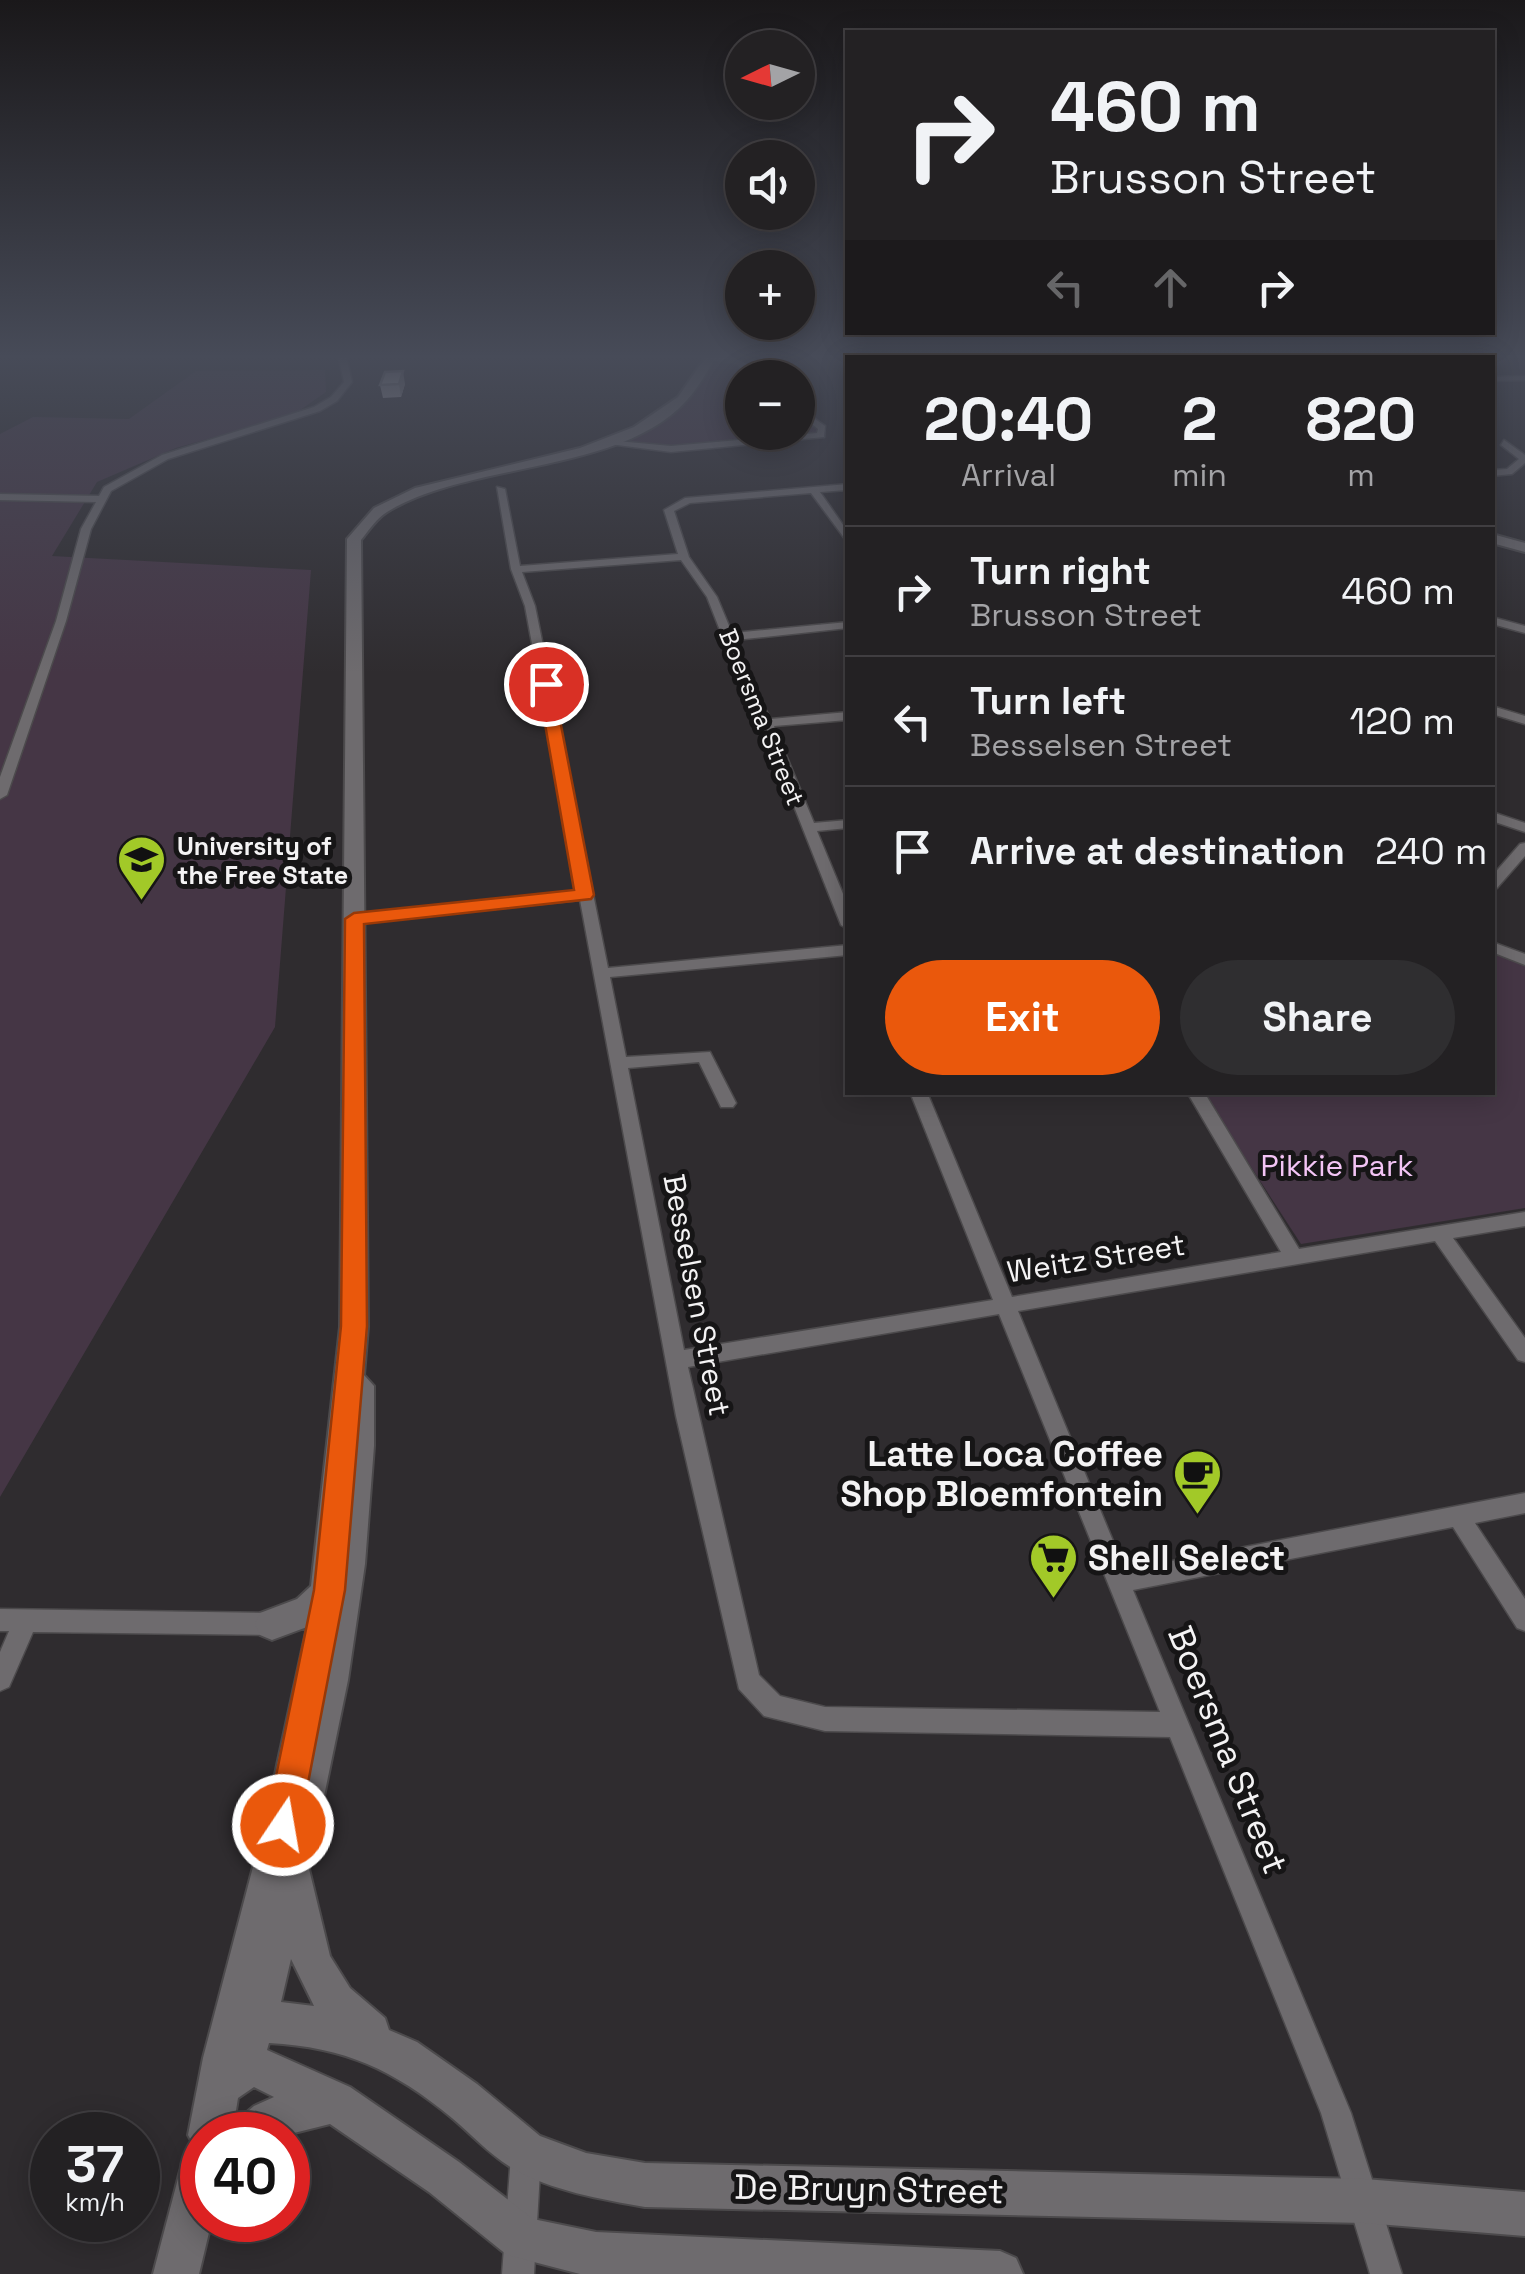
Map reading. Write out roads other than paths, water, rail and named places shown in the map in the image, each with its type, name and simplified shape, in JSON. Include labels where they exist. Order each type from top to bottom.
[{"type":"street","points":[[0,795],[99,499],[114,482],[155,461]]},
{"type":"street","points":[[219,2112],[293,1854],[347,1496],[354,1326],[351,551],[358,529],[380,510],[425,491],[538,461]]},
{"type":"street","points":[[1495,473],[1509,472],[1522,461]]},
{"type":"street","points":[[845,487],[814,490],[845,536]]},
{"type":"street","name":"Besselsen Street","points":[[500,489],[516,568],[530,606],[677,1360],[748,1681],[773,1706],[825,1719],[1177,1725]]},
{"type":"street","name":"Boersma Street","points":[[814,490],[688,500],[672,506],[670,514],[684,557],[712,597],[730,637],[845,918]]},
{"type":"street","points":[[0,497],[99,499]]},
{"type":"street","points":[[1495,539],[1525,548]]},
{"type":"street","points":[[1495,549],[1525,557]]},
{"type":"street","points":[[516,568],[684,557]]},
{"type":"street","points":[[1495,621],[1525,630]]},
{"type":"street","points":[[730,637],[845,625]]},
{"type":"street","points":[[1495,711],[1525,720]]},
{"type":"street","points":[[767,724],[845,716]]},
{"type":"street","points":[[1495,817],[1525,828]]},
{"type":"street","points":[[808,828],[845,824]]},
{"type":"street","points":[[1495,882],[1525,847]]},
{"type":"street","points":[[354,919],[584,895]]},
{"type":"street","points":[[1495,947],[1525,960]]},
{"type":"street","points":[[604,973],[845,950]]},
{"type":"street","points":[[618,1062],[704,1056],[727,1103]]},
{"type":"street","name":"Boersma Street","points":[[919,1095],[1336,2113],[1386,2274]]},
{"type":"street","points":[[1197,1095],[1294,1257]]},
{"type":"street","name":"Weitz Street","points":[[677,1360],[1007,1302],[1525,1219]]},
{"type":"street","points":[[1440,1234],[1525,1354]]},
{"type":"street","points":[[1119,1582],[1525,1503]]},
{"type":"street","points":[[1460,1518],[1525,1620]]},
{"type":"street","points":[[0,1620],[272,1624],[308,1612],[332,1613]]},
{"type":"street","points":[[239,2040],[332,1613]]},
{"type":"street","points":[[0,1679],[26,1621]]},
{"type":"street","points":[[293,1854],[298,1920],[306,1954],[322,1985],[344,2014],[402,2057]]},
{"type":"street","name":"De Bruyn Street","points":[[239,2040],[300,2024],[354,2034],[402,2057],[462,2099],[526,2152],[586,2175],[645,2185],[1365,2200],[1525,2214]]},
{"type":"street","points":[[239,2040],[444,2177],[520,2257],[596,2255],[1000,2274]]},
{"type":"street","points":[[288,2112],[335,2102]]},
{"type":"street","points":[[520,2257],[526,2152]]},
{"type":"street","points":[[176,2274],[185,2242]]},
{"type":"place","name":"University of the Free State","points":[[142,902]]},
{"type":"place","name":"Latte Loca Coffee Shop Bloemfontein","points":[[1198,1516]]},
{"type":"place","name":"Shell Select","points":[[1053,1600]]},
{"type":"park label","name":"Pikkie Park","points":[[1337,1165]]}]
